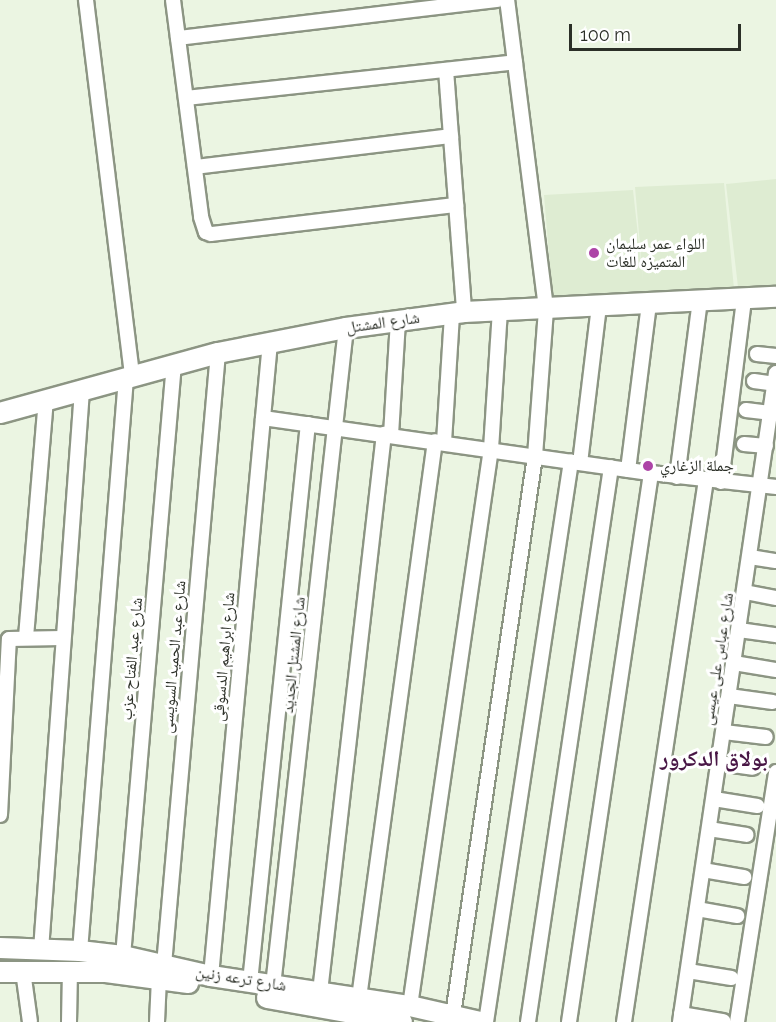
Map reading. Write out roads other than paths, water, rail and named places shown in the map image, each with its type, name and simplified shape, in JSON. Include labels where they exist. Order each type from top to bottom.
[{"type":"street","points":[[80,951],[129,377],[86,0]]},
{"type":"street","points":[[173,0],[202,226],[211,234],[456,205]]},
{"type":"street","points":[[178,38],[498,0]]},
{"type":"street","points":[[453,1015],[535,456],[545,304],[507,0]]},
{"type":"street","points":[[186,98],[515,62]]},
{"type":"street","points":[[359,998],[458,313],[456,205],[446,70]]},
{"type":"street","points":[[195,167],[451,136]]},
{"type":"street","name":"شارع المشتل","points":[[0,413],[218,353],[398,320],[545,304],[599,306],[776,297]]},
{"type":"street","points":[[721,482],[744,299]]},
{"type":"street","points":[[677,477],[700,301]]},
{"type":"street","points":[[628,470],[649,303]]},
{"type":"street","points":[[486,1022],[599,306]]},
{"type":"street","points":[[406,1014],[491,449],[500,310]]},
{"type":"street","points":[[320,992],[387,434],[398,320]]},
{"type":"street","name":"شارع المشتل الجديد","points":[[273,986],[346,328]]},
{"type":"street","name":"شارع ابراهيم الدسوقى","points":[[212,976],[270,342]]},
{"type":"street","name":"شارع عبد الحميد السويسى","points":[[157,1022],[218,353]]},
{"type":"street","points":[[757,354],[776,356]]},
{"type":"street","name":"شارع عبد الفتاح عزب","points":[[123,956],[174,364]]},
{"type":"street","points":[[754,381],[775,378]]},
{"type":"street","name":"شارع عباس على عيسى","points":[[681,1018],[775,378]]},
{"type":"street","points":[[41,950],[62,638],[82,391]]},
{"type":"street","points":[[26,637],[46,401]]},
{"type":"street","points":[[746,410],[770,413]]},
{"type":"street","points":[[263,418],[677,477],[776,487]]},
{"type":"street","points":[[250,982],[308,424]]},
{"type":"street","points":[[744,444],[766,446]]},
{"type":"street","points":[[528,1022],[611,467]]},
{"type":"street","points":[[569,1022],[651,473]]},
{"type":"street","points":[[624,1022],[706,480]]},
{"type":"street","points":[[750,556],[776,561]]},
{"type":"street","points":[[744,592],[776,598]]},
{"type":"street","points":[[739,630],[776,635]]},
{"type":"street","points":[[0,815],[8,640],[13,637],[62,638]]},
{"type":"street","points":[[734,663],[776,670]]},
{"type":"street","points":[[729,696],[774,702]]},
{"type":"street","points":[[724,732],[766,737]]},
{"type":"street","points":[[719,763],[753,768]]},
{"type":"street","points":[[681,1018],[730,1022],[776,772]]},
{"type":"street","points":[[714,799],[757,806]]},
{"type":"street","points":[[709,829],[747,835]]},
{"type":"street","points":[[703,870],[744,877]]},
{"type":"street","points":[[697,909],[737,916]]},
{"type":"street","name":"شارع ترعه زنين","points":[[0,948],[80,951],[123,956],[162,971],[378,1019],[406,1014],[453,1015],[480,1022]]},
{"type":"street","points":[[69,1022],[70,970]]},
{"type":"street","points":[[23,971],[30,1022]]},
{"type":"street","name":"شارع ترعه زنين","points":[[0,972],[162,971],[212,976],[359,998],[406,1014]]},
{"type":"street","points":[[688,971],[731,978]]},
{"type":"place","name":"اللواء عمر سليمان المتميزه للغات","points":[[594,253]]},
{"type":"place","name":"جملة الزغاري","points":[[648,466]]},
{"type":"district","name":"بولاق الدكرور","points":[[714,759]]}]
